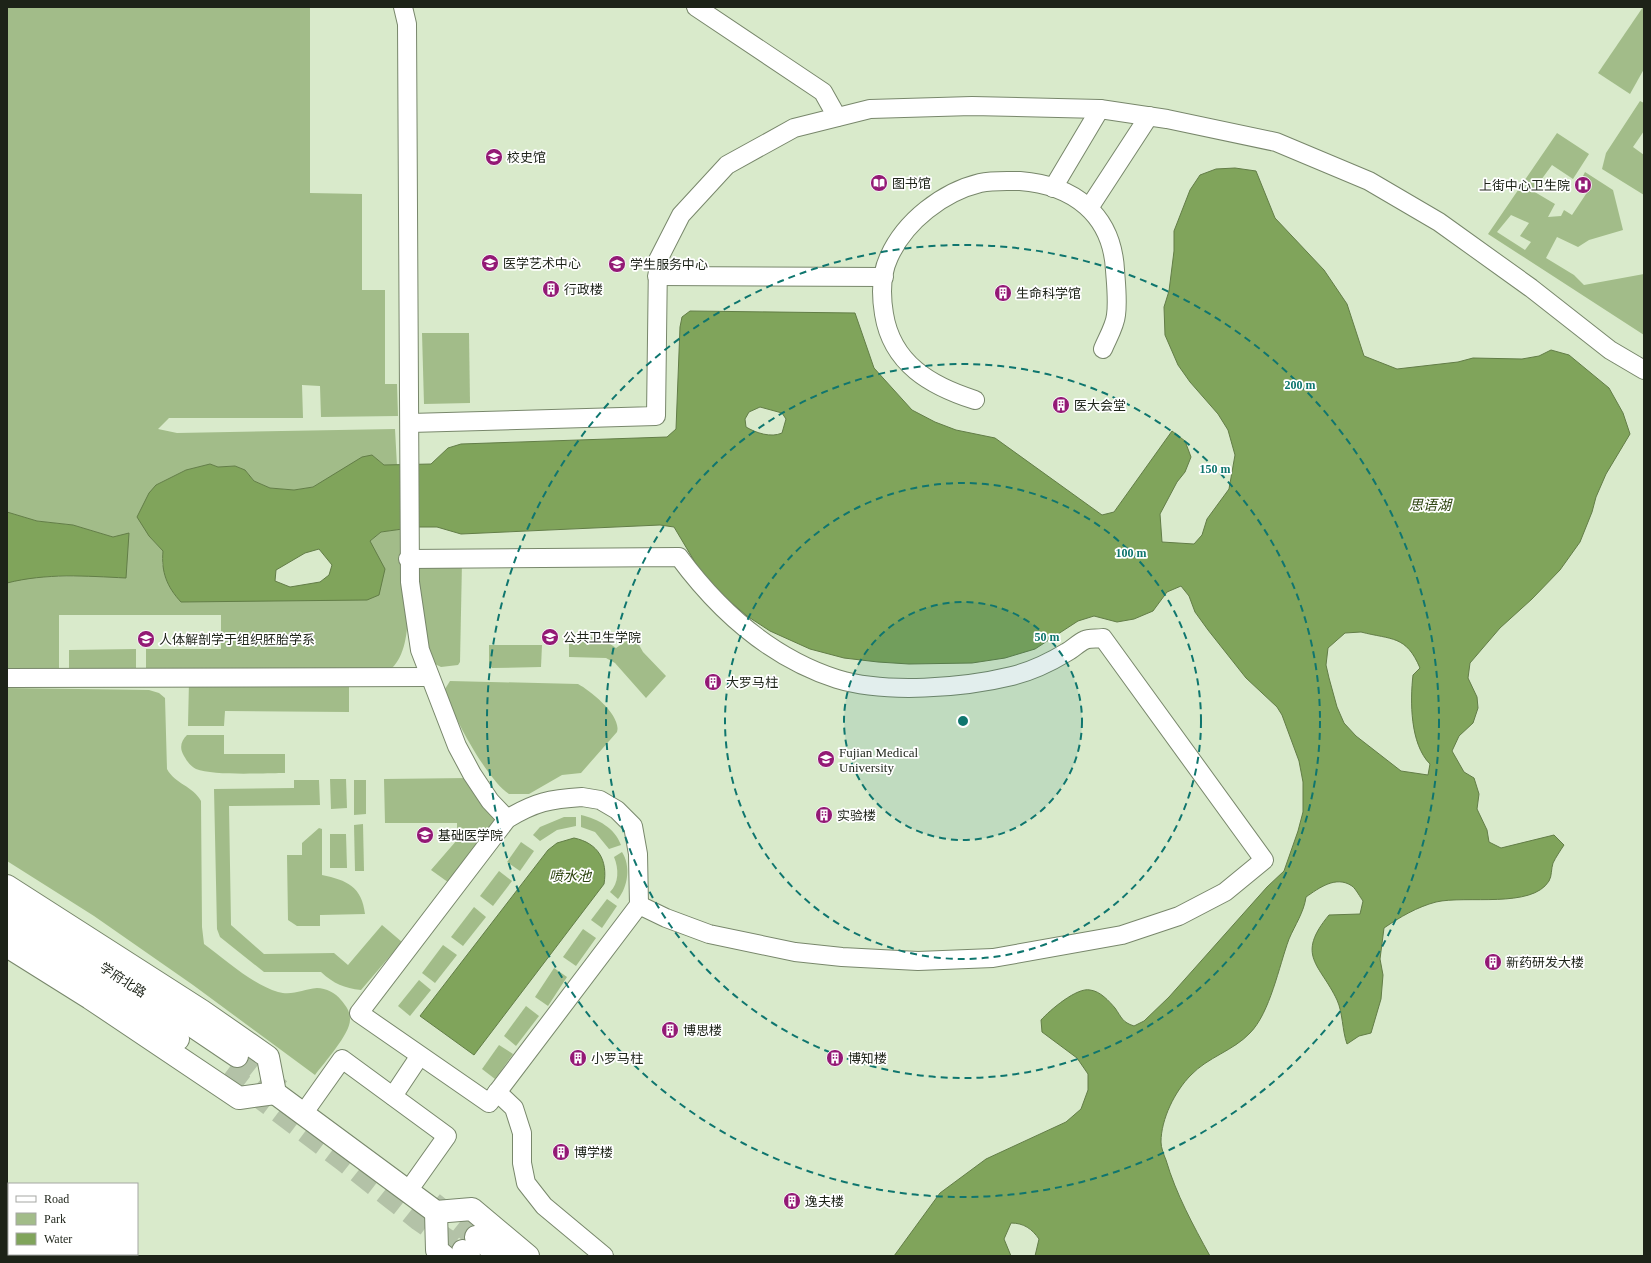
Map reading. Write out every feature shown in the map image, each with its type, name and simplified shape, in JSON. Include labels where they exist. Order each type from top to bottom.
[{"type":"main road","points":[[7,886],[202,1011],[268,1057],[275,1093],[436,1212],[472,1209],[528,1256]]},
{"type":"main road","name":"学府北路","points":[[7,905],[117,975],[232,1064],[112,994],[7,926]]},
{"type":"main road","points":[[7,946],[90,998],[239,1098],[275,1093]]},
{"type":"main road","points":[[436,1212],[437,1250],[463,1250],[500,1256]]},
{"type":"street","points":[[403,7],[406,24],[410,423],[410,540],[408,559],[410,582],[420,650],[457,746],[472,774],[490,801],[507,819]]},
{"type":"street","points":[[696,7],[823,92],[836,117]]},
{"type":"street","points":[[410,423],[656,416],[658,260],[681,215],[727,165],[794,128],[870,109],[885,108],[972,106],[1100,109],[1149,116],[1276,142],[1370,181],[1439,222],[1531,288],[1610,350],[1644,370]]},
{"type":"street","points":[[1053,188],[1100,109]]},
{"type":"street","points":[[1089,208],[1149,116]]},
{"type":"street","points":[[975,400],[948,391],[932,383],[919,374],[903,358],[887,327],[883,296],[884,277],[888,258],[905,233],[929,209],[958,190],[981,183],[1004,181],[1032,182],[1064,191],[1076,198],[1097,216],[1107,232],[1115,262],[1116,317],[1102,349]]},
{"type":"street","points":[[657,276],[884,277]]},
{"type":"street","points":[[408,559],[679,557],[695,578],[723,608],[743,628],[766,644],[799,663],[838,679],[879,686],[919,687],[967,684],[1010,677],[1034,670],[1054,660],[1085,640],[1102,638],[1264,860],[1225,892],[1179,916],[1122,935],[993,958],[918,961],[842,957],[795,952],[709,934],[666,918],[639,905]]},
{"type":"street","points":[[7,678],[430,677]]},
{"type":"street","points":[[582,797],[600,800],[617,810],[633,826],[638,854],[639,905],[489,1103],[419,1057],[359,1013],[507,819],[526,807],[552,798],[582,797]]},
{"type":"street","points":[[393,1096],[419,1057]]},
{"type":"street","points":[[303,1114],[342,1059],[447,1136],[408,1192]]},
{"type":"street","points":[[497,1092],[514,1108],[522,1133],[522,1163],[526,1183],[544,1206],[604,1256]]},
{"type":"green space","points":[[7,7],[310,7],[310,193],[362,194],[362,290],[385,290],[385,384],[397,384],[398,416],[321,417],[320,386],[302,385],[303,418],[169,418],[158,429],[177,433],[395,429],[397,466],[384,465],[372,455],[313,487],[294,490],[270,488],[254,481],[245,470],[235,466],[218,467],[210,464],[186,470],[156,485],[149,536],[163,551],[162,565],[367,600],[370,541],[381,532],[402,529],[407,582],[408,622],[405,640],[400,656],[392,668],[146,672],[146,649],[221,649],[221,615],[59,615],[59,672],[7,672],[7,583],[29,577],[93,576],[129,534],[113,537],[73,525],[37,521],[7,512]]},
{"type":"green space","points":[[1643,7],[1644,69],[1630,94],[1598,73]]},
{"type":"green space","points":[[1640,101],[1644,103],[1644,131],[1633,147],[1644,155],[1644,195],[1602,169],[1606,153]]},
{"type":"green space","points":[[1557,133],[1589,154],[1573,179],[1552,165],[1533,191],[1555,204],[1548,217],[1561,216],[1564,210],[1572,215],[1588,191],[1579,184],[1585,172],[1613,190],[1623,230],[1589,240],[1578,247],[1557,237],[1546,258],[1574,275],[1584,285],[1644,274],[1644,335],[1488,234]],"holes":[[[1511,215],[1529,223],[1520,236],[1531,242],[1525,250],[1497,232]]]},
{"type":"green space","points":[[422,333],[469,333],[470,403],[424,404]]},
{"type":"green space","points":[[462,562],[460,662],[458,665],[441,667],[427,660],[412,563]]},
{"type":"green space","points":[[634,636],[643,652],[666,676],[646,698],[615,663],[606,658],[569,657],[569,637],[600,637],[616,648]]},
{"type":"green space","points":[[489,645],[542,645],[541,667],[492,668],[489,665]]},
{"type":"green space","points":[[136,649],[136,671],[69,672],[69,650]]},
{"type":"green space","points":[[189,681],[349,683],[349,712],[225,711],[224,726],[188,726]]},
{"type":"green space","points":[[450,681],[578,684],[597,698],[610,712],[615,719],[617,732],[581,773],[562,775],[529,794],[509,794],[500,787],[491,776],[462,730],[445,689]]},
{"type":"green space","points":[[7,688],[149,690],[159,693],[165,698],[167,769],[170,774],[198,796],[201,801],[202,927],[204,944],[249,978],[269,989],[283,993],[293,993],[317,988],[324,989],[339,997],[345,1004],[350,1016],[349,1025],[342,1040],[315,1075],[193,985],[94,916],[7,861]]},
{"type":"green space","points":[[187,735],[224,735],[224,754],[285,754],[285,773],[214,773],[196,769],[188,762],[181,747],[183,740]]},
{"type":"green space","points":[[469,778],[502,819],[452,885],[431,870],[457,840],[457,823],[385,823],[384,779]]},
{"type":"green space","points":[[330,779],[346,779],[347,808],[331,809]]},
{"type":"green space","points":[[294,780],[319,780],[320,805],[229,806],[231,925],[264,954],[334,953],[348,965],[382,925],[402,942],[361,990],[340,985],[330,980],[321,972],[264,972],[220,937],[217,929],[214,789],[294,788]]},
{"type":"green space","points":[[354,780],[366,780],[366,814],[354,815]]},
{"type":"green space","points":[[581,815],[594,819],[605,825],[615,834],[621,845],[609,849],[595,832],[581,827]]},
{"type":"green space","points":[[564,817],[576,817],[576,826],[557,830],[540,841],[533,835],[540,827]]},
{"type":"green space","points":[[363,824],[364,871],[355,871],[354,825]]},
{"type":"green space","points":[[319,828],[322,829],[322,875],[339,879],[352,886],[361,897],[365,914],[320,915],[320,926],[297,926],[288,920],[287,855],[302,855],[302,843]]},
{"type":"green space","points":[[330,834],[346,834],[347,868],[330,868]]},
{"type":"green space","points":[[521,842],[534,851],[520,871],[507,862]]},
{"type":"green space","points":[[622,852],[627,864],[627,876],[624,889],[618,899],[610,892],[617,880],[617,866],[614,857]]},
{"type":"green space","points":[[499,871],[512,881],[493,906],[480,896]]},
{"type":"green space","points":[[607,899],[617,906],[602,928],[591,920]]},
{"type":"green space","points":[[474,907],[486,917],[463,946],[451,937]]},
{"type":"green space","points":[[583,929],[596,938],[576,966],[563,957]]},
{"type":"green space","points":[[443,945],[457,955],[435,983],[422,973]]},
{"type":"green space","points":[[554,968],[567,977],[548,1006],[535,997]]},
{"type":"green space","points":[[419,980],[431,990],[410,1016],[398,1006]]},
{"type":"green space","points":[[526,1006],[539,1016],[516,1046],[504,1036]]},
{"type":"green space","points":[[499,1045],[513,1054],[495,1079],[482,1069]]},
{"type":"water","name":"思语湖","points":[[1235,168],[1256,171],[1275,218],[1324,270],[1347,304],[1364,356],[1397,369],[1458,362],[1473,358],[1522,359],[1539,356],[1551,350],[1569,355],[1609,388],[1623,413],[1630,434],[1606,474],[1580,542],[1560,570],[1532,599],[1500,628],[1470,663],[1468,678],[1477,697],[1478,708],[1473,723],[1459,736],[1452,751],[1464,772],[1474,778],[1479,794],[1477,809],[1487,830],[1489,842],[1501,848],[1554,835],[1564,845],[1553,863],[1549,881],[1540,890],[1528,895],[1514,898],[1449,900],[1436,902],[1409,913],[1384,928],[1380,959],[1383,975],[1381,999],[1371,1033],[1359,1036],[1347,1044],[1339,1005],[1318,968],[1312,950],[1319,929],[1329,915],[1360,914],[1363,901],[1352,886],[1340,882],[1328,884],[1306,897],[1301,913],[1289,939],[1268,1002],[1257,1024],[1250,1033],[1236,1045],[1205,1063],[1191,1075],[1174,1097],[1163,1124],[1161,1144],[1170,1173],[1185,1209],[1210,1256],[1035,1256],[1039,1239],[1034,1232],[1020,1224],[1011,1223],[1004,1239],[1011,1256],[894,1256],[940,1193],[986,1159],[1066,1122],[1081,1109],[1088,1090],[1088,1074],[1077,1058],[1042,1032],[1041,1020],[1045,1016],[1064,1000],[1078,992],[1090,990],[1101,994],[1107,999],[1127,1023],[1134,1026],[1144,1021],[1169,997],[1267,887],[1284,871],[1303,812],[1303,782],[1299,761],[1282,715],[1277,707],[1246,678],[1195,612],[1189,596],[1181,586],[1167,592],[1153,611],[1134,619],[1117,622],[1094,616],[1078,621],[1035,649],[1005,658],[972,663],[909,664],[878,662],[844,658],[810,649],[770,631],[747,616],[726,598],[699,569],[674,527],[660,525],[461,534],[437,527],[417,527],[381,532],[370,541],[385,569],[379,595],[367,600],[181,602],[172,591],[166,579],[163,566],[163,551],[149,536],[137,517],[149,493],[156,485],[186,470],[210,464],[218,467],[235,466],[245,470],[254,481],[270,488],[294,490],[313,487],[362,457],[372,455],[384,465],[431,464],[448,448],[461,444],[667,437],[676,429],[680,327],[682,317],[690,311],[855,313],[874,368],[912,410],[935,422],[956,430],[995,438],[1102,515],[1114,512],[1172,431],[1185,441],[1191,457],[1185,472],[1177,482],[1160,514],[1162,542],[1194,544],[1202,535],[1207,519],[1229,489],[1235,455],[1228,430],[1218,414],[1190,382],[1178,365],[1165,335],[1164,307],[1169,291],[1174,251],[1174,231],[1190,190],[1200,175],[1216,169]],"holes":[[[760,407],[782,413],[786,419],[782,433],[768,435],[746,427],[745,419],[749,412]],[[319,549],[332,565],[329,575],[320,582],[290,587],[275,581],[276,570],[305,553]],[[1361,632],[1390,638],[1403,644],[1415,657],[1420,668],[1413,675],[1413,722],[1418,745],[1423,756],[1430,764],[1428,775],[1401,771],[1356,736],[1344,723],[1337,707],[1326,665],[1328,648],[1345,633]]]},
{"type":"water","points":[[7,512],[37,521],[73,525],[113,537],[129,533],[126,578],[51,576],[7,583]]},
{"type":"water","name":"喷水池","points":[[574,838],[589,844],[600,854],[604,867],[604,884],[474,1055],[420,1016],[548,850],[557,843]]},
{"type":"tunnel","points":[[237,1056],[283,1092]]},
{"type":"tunnel","points":[[226,1072],[419,1220],[463,1251]]},
{"type":"tunnel","points":[[433,1203],[476,1237]]},
{"type":"place","name":"校史馆","points":[[494,157]]},
{"type":"place","name":"图书馆","points":[[879,183]]},
{"type":"place","name":"上街中心卫生院","points":[[1583,185]]},
{"type":"place","name":"医学艺术中心","points":[[490,263]]},
{"type":"place","name":"学生服务中心","points":[[617,264]]},
{"type":"place","name":"行政楼","points":[[551,289]]},
{"type":"place","name":"生命科学馆","points":[[1003,293]]},
{"type":"place","name":"医大会堂","points":[[1061,405]]},
{"type":"place","name":"公共卫生学院","points":[[550,637]]},
{"type":"place","name":"人体解剖学于组织胚胎学系","points":[[146,639]]},
{"type":"place","name":"大罗马柱","points":[[713,682]]},
{"type":"place","name":"Fujian Medical University","points":[[826,759]]},
{"type":"place","name":"实验楼","points":[[824,815]]},
{"type":"place","name":"基础医学院","points":[[425,835]]},
{"type":"place","name":"新药研发大楼","points":[[1493,962]]},
{"type":"place","name":"博思楼","points":[[670,1030]]},
{"type":"place","name":"小罗马柱","points":[[578,1058]]},
{"type":"place","name":"博知楼","points":[[835,1058]]},
{"type":"place","name":"博学楼","points":[[561,1152]]},
{"type":"place","name":"逸夫楼","points":[[792,1201]]}]
